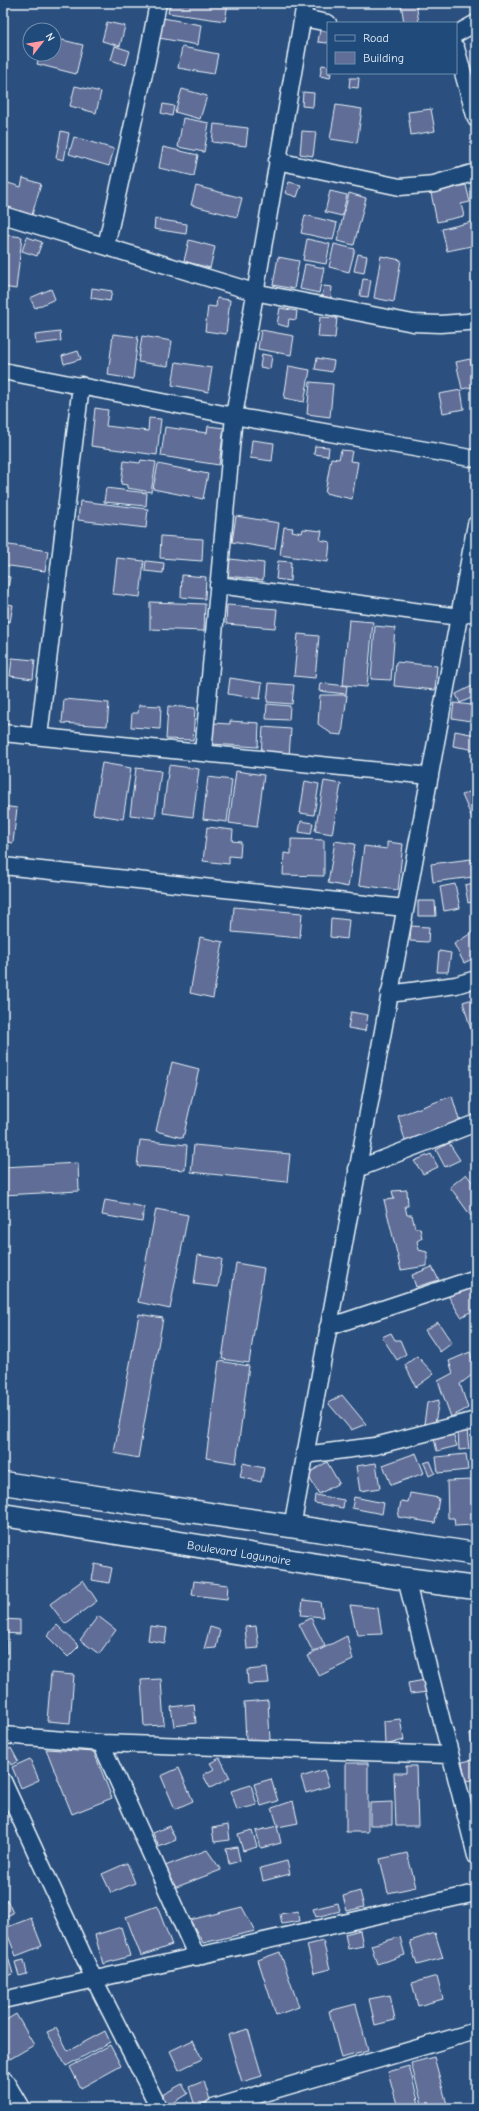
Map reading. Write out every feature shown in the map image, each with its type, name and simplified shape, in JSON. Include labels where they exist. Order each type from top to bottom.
[{"type":"main road","points":[[3,1483],[476,1554]]},
{"type":"main road","name":"Boulevard Lagunaire","points":[[3,1515],[406,1580],[476,1588]]},
{"type":"street","points":[[106,246],[158,3]]},
{"type":"street","points":[[202,753],[234,416],[254,292],[304,10],[327,22]]},
{"type":"street","points":[[457,33],[476,23]]},
{"type":"street","points":[[457,52],[476,119]]},
{"type":"street","points":[[277,161],[400,187],[434,184],[476,172]]},
{"type":"street","points":[[3,215],[254,292],[413,323],[440,324],[476,320]]},
{"type":"street","points":[[3,372],[81,385],[234,416],[476,459]]},
{"type":"street","points":[[39,736],[81,385]]},
{"type":"street","points":[[292,1527],[476,524]]},
{"type":"street","points":[[218,584],[459,617],[476,610]]},
{"type":"street","points":[[3,733],[430,776]]},
{"type":"street","points":[[3,866],[406,908]]},
{"type":"street","points":[[389,994],[456,985],[476,979]]},
{"type":"street","points":[[357,1169],[476,1123]]},
{"type":"street","points":[[328,1327],[476,1278]]},
{"type":"street","points":[[304,1455],[375,1446],[476,1420]]},
{"type":"street","points":[[406,1580],[476,1856]]},
{"type":"street","points":[[3,1735],[101,1743],[450,1755]]},
{"type":"street","points":[[101,1743],[197,1957]]},
{"type":"street","points":[[3,1781],[94,1979],[160,2108]]},
{"type":"street","points":[[3,2000],[476,1894]]},
{"type":"street","points":[[213,2108],[476,2032]]},
{"type":"street","points":[[3,2081],[19,2108]]},
{"type":"building","points":[[170,3],[228,3],[225,21],[168,13]]},
{"type":"building","points":[[401,3],[416,3],[419,22],[404,22]]},
{"type":"building","points":[[163,18],[201,25],[198,45],[159,38]]},
{"type":"building","points":[[107,22],[125,26],[120,46],[102,41]]},
{"type":"building","points":[[320,29],[327,30],[327,43],[318,42]]},
{"type":"building","points":[[62,40],[83,45],[76,74],[37,64],[38,62],[62,62]]},
{"type":"building","points":[[115,46],[130,51],[126,65],[111,60]]},
{"type":"building","points":[[182,47],[218,54],[214,74],[178,68]]},
{"type":"building","points":[[322,65],[327,66],[327,74],[331,74],[330,78],[320,76]]},
{"type":"building","points":[[350,78],[359,78],[358,88],[349,87]]},
{"type":"building","points":[[75,86],[101,92],[96,113],[70,106]]},
{"type":"building","points":[[182,89],[207,96],[200,119],[175,112]]},
{"type":"building","points":[[303,92],[314,93],[313,107],[302,106]]},
{"type":"building","points":[[163,104],[174,106],[172,116],[161,113]]},
{"type":"building","points":[[336,105],[362,109],[357,143],[330,139]]},
{"type":"building","points":[[431,109],[435,131],[411,135],[408,112]]},
{"type":"building","points":[[183,118],[209,123],[204,152],[178,147]]},
{"type":"building","points":[[214,124],[248,128],[246,146],[212,142]]},
{"type":"building","points":[[61,131],[69,133],[64,160],[56,158]]},
{"type":"building","points":[[302,131],[316,132],[313,156],[300,154]]},
{"type":"building","points":[[74,137],[114,149],[109,166],[69,154]]},
{"type":"building","points":[[163,147],[198,155],[194,176],[159,168]]},
{"type":"building","points":[[23,178],[41,184],[32,215],[3,205],[8,183],[21,187]]},
{"type":"building","points":[[289,182],[301,185],[297,197],[285,193]]},
{"type":"building","points":[[466,185],[470,202],[461,204],[464,216],[437,222],[431,193]]},
{"type":"building","points":[[196,186],[242,198],[237,217],[191,205]]},
{"type":"building","points":[[330,191],[347,195],[342,216],[325,212]]},
{"type":"building","points":[[349,193],[366,198],[354,245],[337,241]]},
{"type":"building","points":[[305,215],[337,223],[333,240],[301,233]]},
{"type":"building","points":[[155,219],[187,224],[186,234],[154,229]]},
{"type":"building","points":[[476,221],[476,245],[447,251],[442,229]]},
{"type":"building","points":[[7,235],[22,237],[16,289],[3,287],[3,266]]},
{"type":"building","points":[[27,237],[42,242],[37,256],[22,251]]},
{"type":"building","points":[[307,239],[330,244],[326,264],[303,260]]},
{"type":"building","points":[[189,240],[215,247],[210,268],[184,261]]},
{"type":"building","points":[[334,244],[355,249],[349,272],[329,267]]},
{"type":"building","points":[[358,254],[367,256],[364,273],[354,271]]},
{"type":"building","points":[[381,256],[401,260],[394,302],[374,298]]},
{"type":"building","points":[[278,257],[299,261],[294,289],[273,285]]},
{"type":"building","points":[[305,264],[324,268],[319,293],[300,289]]},
{"type":"building","points":[[363,279],[371,280],[368,297],[360,296]]},
{"type":"building","points":[[324,286],[332,287],[331,298],[322,296]]},
{"type":"building","points":[[92,288],[112,291],[110,301],[91,298]]},
{"type":"building","points":[[51,289],[55,299],[35,308],[30,298]]},
{"type":"building","points":[[217,298],[230,300],[226,334],[205,331],[208,306],[216,307]]},
{"type":"building","points":[[280,308],[297,311],[296,320],[289,319],[288,327],[277,324]]},
{"type":"building","points":[[320,317],[337,318],[335,338],[318,337]]},
{"type":"building","points":[[261,330],[294,336],[291,355],[258,349]]},
{"type":"building","points":[[60,332],[61,341],[36,344],[35,335]]},
{"type":"building","points":[[113,334],[138,337],[133,379],[108,375]]},
{"type":"building","points":[[142,336],[172,341],[168,366],[138,362]]},
{"type":"building","points":[[78,351],[81,359],[64,364],[62,356]]},
{"type":"building","points":[[262,354],[272,356],[270,369],[260,367]]},
{"type":"building","points":[[317,358],[334,361],[332,372],[315,369]]},
{"type":"building","points":[[470,359],[476,386],[462,389],[456,362]]},
{"type":"building","points":[[176,362],[212,368],[208,392],[172,385]]},
{"type":"building","points":[[289,366],[310,370],[304,402],[284,398]]},
{"type":"building","points":[[310,382],[333,384],[330,417],[307,414]]},
{"type":"building","points":[[461,390],[464,409],[443,413],[439,394]]},
{"type":"building","points":[[95,408],[108,410],[106,426],[148,431],[149,418],[161,419],[157,455],[91,446]]},
{"type":"building","points":[[208,426],[224,428],[219,465],[161,456],[165,427],[207,433]]},
{"type":"building","points":[[252,440],[274,443],[272,461],[250,458]]},
{"type":"building","points":[[315,446],[329,447],[328,456],[314,454]]},
{"type":"building","points":[[341,450],[352,451],[350,461],[358,462],[352,499],[325,493],[331,458],[339,459]]},
{"type":"building","points":[[141,460],[156,462],[151,492],[127,488],[127,485],[121,484],[124,461],[140,463]]},
{"type":"building","points":[[158,464],[208,474],[203,499],[153,489]]},
{"type":"building","points":[[106,488],[147,493],[146,506],[104,502]]},
{"type":"building","points":[[80,501],[148,509],[146,528],[78,520]]},
{"type":"building","points":[[236,516],[279,523],[275,549],[232,542]]},
{"type":"building","points":[[284,527],[293,528],[292,531],[302,533],[303,529],[322,531],[320,540],[330,542],[328,562],[280,555]]},
{"type":"building","points":[[161,536],[203,539],[202,561],[160,558]]},
{"type":"building","points":[[3,544],[48,551],[45,571],[3,565]]},
{"type":"building","points":[[117,558],[144,561],[140,597],[113,594]]},
{"type":"building","points":[[230,559],[264,563],[263,580],[228,576]]},
{"type":"building","points":[[146,561],[164,563],[163,573],[145,571]]},
{"type":"building","points":[[278,561],[291,562],[290,581],[276,579]]},
{"type":"building","points":[[182,575],[206,577],[205,599],[181,597]]},
{"type":"building","points":[[3,576],[10,577],[6,598],[3,598]]},
{"type":"building","points":[[150,602],[205,604],[204,631],[150,629]]},
{"type":"building","points":[[3,603],[13,605],[10,622],[3,621]]},
{"type":"building","points":[[227,605],[277,609],[275,628],[226,624]]},
{"type":"building","points":[[349,620],[373,622],[367,687],[343,685]]},
{"type":"building","points":[[375,626],[395,628],[391,680],[371,679]]},
{"type":"building","points":[[298,634],[319,636],[315,678],[294,676]]},
{"type":"building","points":[[12,658],[35,660],[33,679],[10,676]]},
{"type":"building","points":[[396,662],[437,666],[435,690],[394,686]]},
{"type":"building","points":[[230,678],[262,683],[260,699],[228,694]]},
{"type":"building","points":[[269,683],[294,685],[292,704],[267,702]]},
{"type":"building","points":[[320,683],[347,686],[346,694],[319,691]]},
{"type":"building","points":[[472,686],[476,696],[460,703],[456,694]]},
{"type":"building","points":[[320,695],[347,695],[342,735],[332,734],[318,724]]},
{"type":"building","points":[[64,699],[109,703],[107,726],[62,723]]},
{"type":"building","points":[[454,703],[472,705],[470,721],[452,718]]},
{"type":"building","points":[[267,704],[290,706],[289,720],[266,719]]},
{"type":"building","points":[[139,705],[161,706],[160,729],[131,727],[132,713],[138,713]]},
{"type":"building","points":[[168,706],[195,708],[193,740],[166,739]]},
{"type":"building","points":[[230,721],[259,723],[258,747],[212,744],[213,723],[230,724]]},
{"type":"building","points":[[263,727],[291,729],[289,756],[261,754]]},
{"type":"building","points":[[455,731],[476,735],[476,750],[453,746]]},
{"type":"building","points":[[102,763],[131,768],[123,819],[93,814]]},
{"type":"building","points":[[169,765],[199,769],[193,817],[163,813]]},
{"type":"building","points":[[136,768],[161,771],[155,818],[130,815]]},
{"type":"building","points":[[236,771],[264,775],[257,827],[229,823]]},
{"type":"building","points":[[208,777],[232,780],[227,822],[203,819]]},
{"type":"building","points":[[305,781],[319,784],[314,815],[300,813]]},
{"type":"building","points":[[324,781],[341,784],[332,834],[315,831]]},
{"type":"building","points":[[476,789],[476,817],[472,818],[462,795]]},
{"type":"building","points":[[3,806],[17,808],[13,843],[3,841]]},
{"type":"building","points":[[301,821],[313,823],[311,834],[299,832]]},
{"type":"building","points":[[207,827],[233,830],[232,841],[241,842],[240,857],[229,856],[229,864],[203,861]]},
{"type":"building","points":[[291,839],[324,840],[324,876],[283,875],[284,853],[291,854]]},
{"type":"building","points":[[335,841],[355,844],[348,887],[328,883]]},
{"type":"building","points":[[387,842],[403,844],[398,890],[359,885],[364,846],[387,849]]},
{"type":"building","points":[[3,845],[9,845],[7,855],[3,854]]},
{"type":"building","points":[[471,859],[473,877],[433,882],[431,864]]},
{"type":"building","points":[[474,883],[476,901],[468,903],[465,885]]},
{"type":"building","points":[[455,884],[460,908],[444,911],[440,887]]},
{"type":"building","points":[[418,901],[435,901],[436,916],[418,916]]},
{"type":"building","points":[[234,907],[302,913],[300,938],[232,932]]},
{"type":"building","points":[[331,918],[349,920],[347,939],[330,937]]},
{"type":"building","points":[[411,926],[429,927],[428,942],[410,941]]},
{"type":"building","points":[[473,932],[476,937],[476,957],[464,963],[454,944]]},
{"type":"building","points":[[200,937],[223,942],[213,998],[190,993]]},
{"type":"building","points":[[439,951],[451,953],[448,972],[437,972]]},
{"type":"building","points":[[476,998],[476,1047],[463,1002]]},
{"type":"building","points":[[351,1012],[368,1015],[365,1031],[348,1028]]},
{"type":"building","points":[[172,1062],[199,1069],[183,1138],[156,1131]]},
{"type":"building","points":[[452,1096],[460,1123],[406,1144],[398,1116]]},
{"type":"building","points":[[140,1140],[187,1145],[185,1170],[137,1166]]},
{"type":"building","points":[[449,1143],[460,1160],[445,1167],[436,1150]]},
{"type":"building","points":[[194,1145],[290,1154],[287,1182],[191,1172]]},
{"type":"building","points":[[431,1154],[438,1167],[423,1174],[414,1161]]},
{"type":"building","points":[[78,1163],[79,1191],[3,1195],[3,1167]]},
{"type":"building","points":[[466,1174],[476,1187],[476,1212],[471,1216],[450,1187]]},
{"type":"building","points":[[407,1190],[408,1206],[405,1206],[407,1215],[412,1215],[415,1228],[420,1228],[422,1238],[417,1241],[419,1250],[427,1252],[427,1266],[401,1270],[384,1200],[394,1199],[392,1191]]},
{"type":"building","points":[[105,1200],[144,1207],[142,1222],[102,1215]]},
{"type":"building","points":[[156,1209],[188,1215],[170,1309],[138,1302]]},
{"type":"building","points":[[198,1255],[222,1259],[218,1287],[194,1284]]},
{"type":"building","points":[[236,1263],[264,1268],[249,1363],[222,1359]]},
{"type":"building","points":[[432,1267],[439,1280],[416,1287],[412,1275]]},
{"type":"building","points":[[473,1286],[476,1291],[476,1309],[461,1317],[447,1294]]},
{"type":"building","points":[[139,1314],[163,1318],[138,1458],[114,1453]]},
{"type":"building","points":[[438,1322],[452,1343],[440,1352],[425,1330]]},
{"type":"building","points":[[391,1333],[395,1340],[400,1340],[406,1354],[397,1360],[382,1337]]},
{"type":"building","points":[[470,1352],[476,1372],[460,1384],[468,1408],[451,1417],[438,1381],[453,1373],[449,1361]]},
{"type":"building","points":[[417,1356],[434,1374],[416,1387],[405,1365]]},
{"type":"building","points":[[219,1361],[249,1366],[236,1463],[206,1458]]},
{"type":"building","points":[[342,1395],[366,1424],[351,1430],[328,1403]]},
{"type":"building","points":[[439,1400],[435,1423],[424,1424],[427,1403]]},
{"type":"building","points":[[458,1430],[467,1430],[469,1449],[459,1450]]},
{"type":"building","points":[[453,1434],[457,1446],[437,1451],[434,1439]]},
{"type":"building","points":[[416,1453],[424,1473],[391,1485],[383,1465]]},
{"type":"building","points":[[466,1454],[468,1470],[438,1473],[436,1457]]},
{"type":"building","points":[[430,1461],[435,1473],[429,1476],[424,1463]]},
{"type":"building","points":[[327,1462],[339,1483],[319,1494],[307,1474]]},
{"type":"building","points":[[243,1463],[264,1468],[261,1482],[240,1477]]},
{"type":"building","points":[[376,1463],[380,1488],[360,1491],[356,1466]]},
{"type":"building","points":[[472,1480],[474,1525],[455,1526],[454,1518],[448,1518],[447,1481]]},
{"type":"building","points":[[410,1493],[439,1498],[435,1523],[398,1517],[401,1501],[408,1502]]},
{"type":"building","points":[[315,1495],[344,1500],[343,1508],[314,1503]]},
{"type":"building","points":[[354,1497],[384,1503],[382,1514],[352,1508]]},
{"type":"building","points":[[3,1559],[7,1560],[4,1619],[20,1620],[20,1634],[3,1633]]},
{"type":"building","points":[[95,1564],[112,1568],[109,1583],[92,1580]]},
{"type":"building","points":[[83,1580],[97,1601],[65,1624],[50,1604]]},
{"type":"building","points":[[194,1581],[228,1585],[227,1599],[192,1595]]},
{"type":"building","points":[[303,1600],[320,1602],[323,1617],[301,1615]]},
{"type":"building","points":[[350,1605],[378,1608],[382,1634],[357,1635]]},
{"type":"building","points":[[98,1616],[116,1630],[99,1654],[80,1640]]},
{"type":"building","points":[[311,1618],[325,1646],[313,1652],[299,1624]]},
{"type":"building","points":[[57,1625],[79,1646],[68,1657],[47,1636]]},
{"type":"building","points":[[150,1626],[167,1628],[165,1643],[148,1640]]},
{"type":"building","points":[[256,1626],[259,1648],[247,1649],[245,1627]]},
{"type":"building","points":[[210,1627],[220,1630],[216,1648],[204,1649]]},
{"type":"building","points":[[3,1636],[6,1636],[7,1653],[3,1653]]},
{"type":"building","points":[[347,1636],[353,1660],[319,1676],[308,1656]]},
{"type":"building","points":[[267,1668],[269,1683],[248,1684],[247,1670]]},
{"type":"building","points":[[51,1673],[74,1675],[70,1723],[47,1721]]},
{"type":"building","points":[[161,1679],[164,1725],[144,1726],[141,1680]]},
{"type":"building","points":[[425,1680],[428,1692],[410,1694],[408,1683]]},
{"type":"building","points":[[268,1700],[270,1740],[246,1740],[244,1702]]},
{"type":"building","points":[[194,1704],[196,1723],[174,1726],[171,1707]]},
{"type":"building","points":[[400,1719],[404,1740],[385,1745],[384,1721]]},
{"type":"building","points":[[476,1733],[476,1744],[472,1745],[470,1734]]},
{"type":"building","points":[[11,1748],[18,1761],[11,1765],[4,1752]]},
{"type":"building","points":[[46,1749],[94,1752],[112,1798],[72,1814]]},
{"type":"building","points":[[220,1758],[230,1778],[210,1788],[203,1775],[214,1769],[210,1763]]},
{"type":"building","points":[[30,1759],[39,1780],[21,1788],[12,1767]]},
{"type":"building","points":[[476,1759],[476,1779],[466,1781],[462,1762]]},
{"type":"building","points":[[346,1763],[368,1763],[368,1832],[346,1832]]},
{"type":"building","points":[[406,1766],[416,1766],[418,1826],[396,1826],[394,1773],[406,1773]]},
{"type":"building","points":[[179,1768],[193,1801],[175,1809],[161,1776]]},
{"type":"building","points":[[324,1770],[329,1786],[306,1793],[301,1777]]},
{"type":"building","points":[[271,1779],[278,1801],[261,1806],[254,1784]]},
{"type":"building","points":[[251,1785],[257,1805],[237,1810],[231,1791]]},
{"type":"building","points":[[293,1801],[298,1823],[278,1827],[272,1808]]},
{"type":"building","points":[[392,1802],[392,1825],[370,1825],[370,1803]]},
{"type":"building","points":[[228,1825],[230,1840],[214,1842],[212,1828]]},
{"type":"building","points":[[169,1826],[176,1840],[159,1847],[153,1833]]},
{"type":"building","points":[[277,1826],[281,1843],[261,1848],[256,1831]]},
{"type":"building","points":[[252,1830],[257,1847],[243,1851],[238,1834]]},
{"type":"building","points":[[237,1847],[240,1861],[229,1864],[226,1849]]},
{"type":"building","points":[[207,1850],[221,1870],[174,1888],[165,1866]]},
{"type":"building","points":[[407,1853],[416,1887],[388,1893],[380,1859]]},
{"type":"building","points":[[287,1861],[290,1874],[263,1881],[260,1868]]},
{"type":"building","points":[[127,1863],[135,1883],[111,1893],[102,1874]]},
{"type":"building","points":[[360,1891],[364,1907],[347,1911],[343,1896]]},
{"type":"building","points":[[7,1900],[13,1913],[3,1918],[3,1901]]},
{"type":"building","points":[[338,1903],[340,1911],[316,1917],[313,1909]]},
{"type":"building","points":[[157,1906],[172,1945],[141,1956],[126,1917]]},
{"type":"building","points":[[242,1907],[255,1931],[203,1943],[190,1920]]},
{"type":"building","points":[[298,1911],[300,1921],[282,1924],[280,1914]]},
{"type":"building","points":[[31,1918],[42,1946],[16,1956],[5,1928]]},
{"type":"building","points":[[121,1927],[130,1956],[103,1964],[95,1935]]},
{"type":"building","points":[[360,1930],[363,1946],[348,1949],[345,1934]]},
{"type":"building","points":[[435,1933],[443,1958],[417,1965],[410,1941]]},
{"type":"building","points":[[400,1937],[405,1955],[377,1964],[371,1945]]},
{"type":"building","points":[[3,1940],[13,1974],[3,1977]]},
{"type":"building","points":[[323,1941],[330,1969],[314,1973],[307,1945]]},
{"type":"building","points":[[280,1952],[299,2007],[276,2015],[258,1960]]},
{"type":"building","points":[[24,1960],[27,1974],[19,1976],[15,1962]]},
{"type":"building","points":[[437,1976],[443,1999],[418,2006],[412,1983]]},
{"type":"building","points":[[390,1995],[395,2020],[375,2025],[369,1999]]},
{"type":"building","points":[[356,2004],[368,2051],[341,2058],[329,2011]]},
{"type":"building","points":[[16,2014],[34,2045],[10,2059],[3,2047],[3,2022]]},
{"type":"building","points":[[56,2028],[68,2051],[105,2031],[110,2042],[66,2066],[47,2032]]},
{"type":"building","points":[[248,2029],[262,2076],[242,2082],[228,2035]]},
{"type":"building","points":[[193,2040],[202,2059],[179,2070],[170,2051]]},
{"type":"building","points":[[110,2045],[121,2066],[81,2088],[70,2067]]},
{"type":"building","points":[[434,2057],[448,2108],[423,2108],[411,2063]]},
{"type":"building","points":[[409,2066],[420,2108],[398,2108],[388,2072]]},
{"type":"building","points":[[204,2081],[210,2101],[195,2106],[189,2087]]},
{"type":"building","points":[[182,2084],[188,2094],[168,2106],[162,2095]]}]
